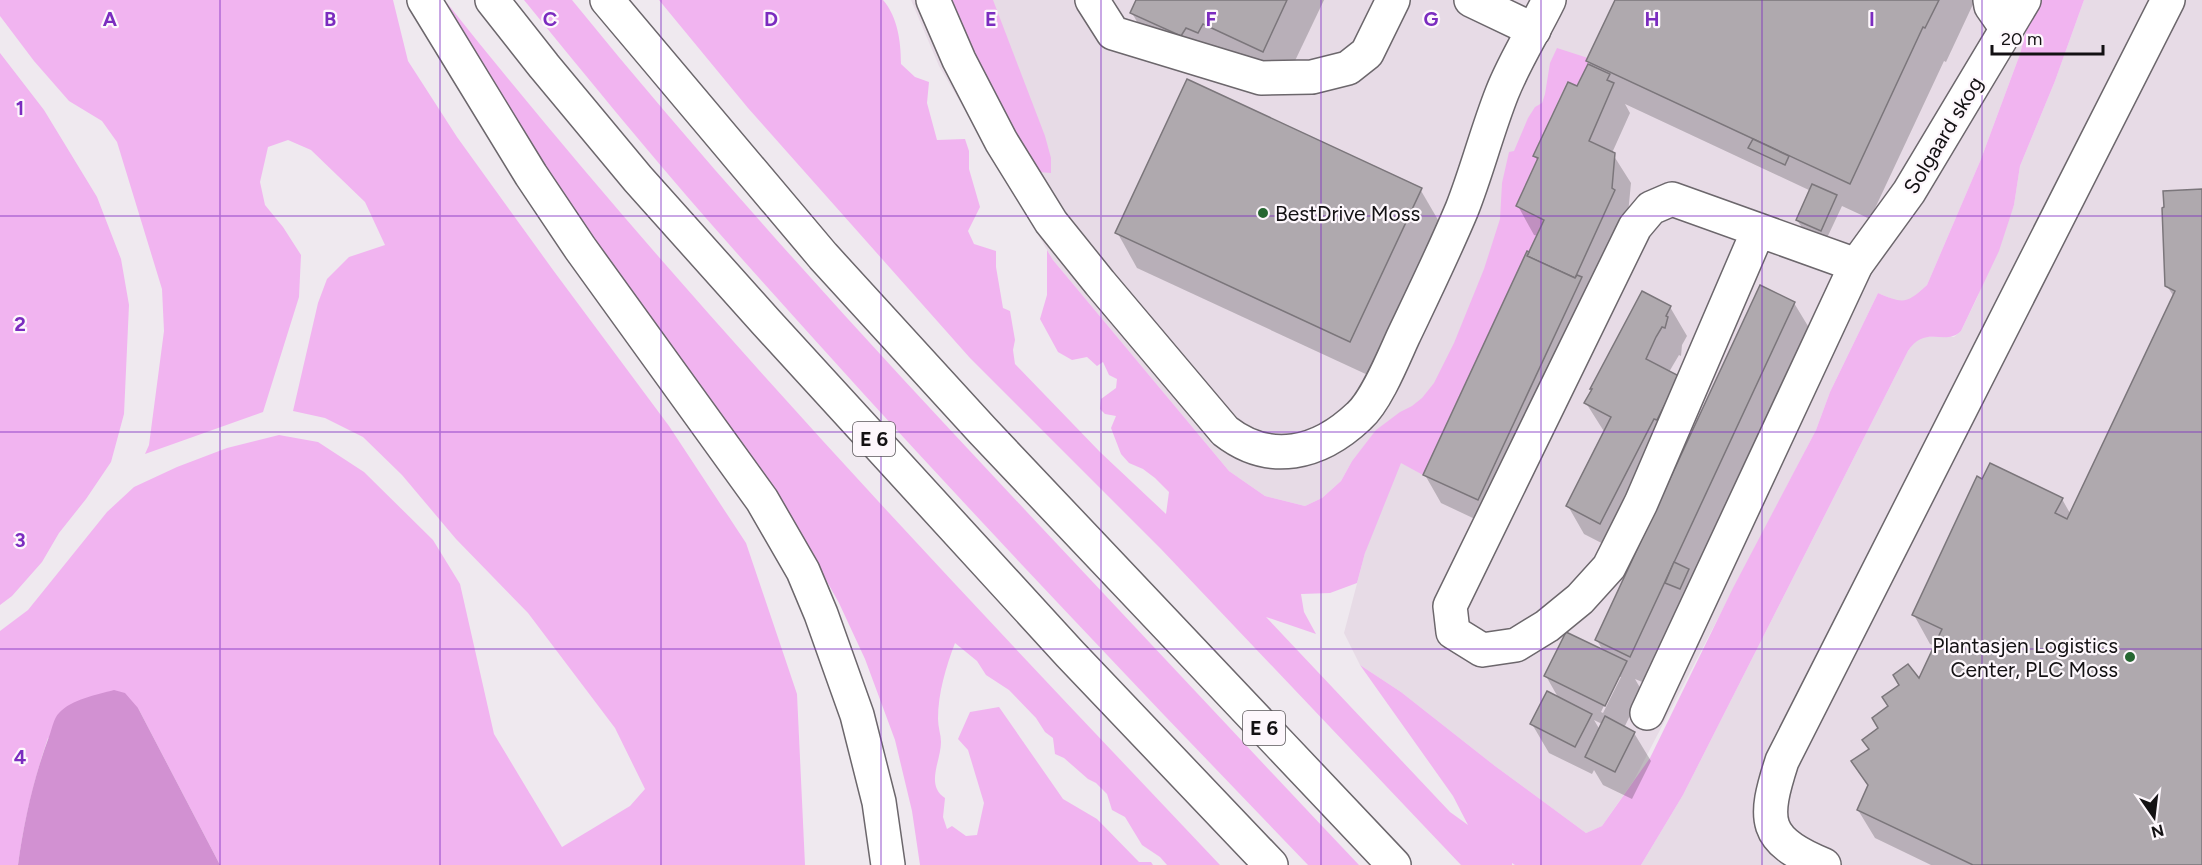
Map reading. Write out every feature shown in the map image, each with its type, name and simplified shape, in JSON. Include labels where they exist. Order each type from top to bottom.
[{"type":"main road","points":[[424,0],[537,184],[580,248],[762,500],[803,571],[857,715],[879,802],[888,865]]},
{"type":"main road","name":"E 6","points":[[492,0],[639,179],[766,322],[1070,654],[1271,865]]},
{"type":"main road","name":"E 6","points":[[608,0],[823,256],[982,429],[1394,865]]},
{"type":"main road","points":[[933,0],[959,60],[1001,141],[1051,222],[1225,431],[1240,443],[1264,451],[1290,453],[1316,446],[1340,432],[1361,415],[1383,380],[1462,208],[1502,92],[1549,0]]},
{"type":"main road","points":[[1092,0],[1113,33],[1261,78],[1311,78],[1348,68],[1367,53],[1393,0]]},
{"type":"main road","points":[[1472,0],[1534,30]]},
{"type":"main road","points":[[1990,0],[1991,6],[2007,29]]},
{"type":"main road","name":"Solgaard skog","points":[[1647,713],[1856,265],[1909,192],[2024,0]]},
{"type":"main road","points":[[1824,865],[1808,859],[1782,843],[1770,820],[1772,794],[1782,761],[2168,0]]},
{"type":"main road","points":[[1758,231],[1645,492],[1609,567],[1580,599],[1547,626],[1516,645],[1482,650],[1453,632],[1450,606],[1635,227],[1651,208],[1672,199],[1856,265]]},
{"type":"shaded area","points":[[0,0],[393,0],[408,61],[457,137],[669,426],[746,543],[797,694],[805,865],[220,865],[138,708],[48,738],[30,801],[18,865],[0,865],[0,631],[28,610],[107,512],[134,487],[177,467],[227,448],[279,435],[318,442],[364,472],[433,540],[460,584],[494,734],[562,847],[630,806],[645,789],[615,728],[528,613],[456,539],[402,475],[363,437],[325,418],[293,411],[318,303],[327,279],[349,257],[385,245],[365,202],[311,150],[288,140],[268,147],[260,182],[265,205],[301,255],[299,297],[263,412],[145,454],[149,445],[164,331],[162,289],[117,142],[102,121],[69,101],[34,61],[0,16]]},
{"type":"shaded area","points":[[524,0],[572,0],[697,149],[825,294],[956,437],[1359,865],[1308,865],[858,388],[688,197]]},
{"type":"shaded area","points":[[659,0],[883,0],[895,22],[901,64],[915,77],[929,82],[927,103],[937,140],[965,139],[969,151],[969,169],[980,207],[968,231],[974,244],[996,251],[996,267],[1003,308],[1010,311],[1015,340],[1013,350],[1015,364],[1100,452],[1166,514],[1169,492],[1155,478],[1129,463],[1121,454],[1111,428],[1116,416],[1105,414],[1100,409],[1101,399],[1116,388],[1117,379],[1109,375],[1103,362],[1097,366],[1087,357],[1072,360],[1058,352],[1040,319],[1047,295],[1047,250],[1229,471],[1265,496],[1305,506],[1322,498],[1341,481],[1352,461],[1376,430],[1422,398],[1434,383],[1454,343],[1484,269],[1500,219],[1502,183],[1509,152],[1514,151],[1528,118],[1535,107],[1542,103],[1550,63],[1557,48],[1588,58],[1588,64],[1577,86],[1567,82],[1533,156],[1538,158],[1516,206],[1544,220],[1423,475],[1401,463],[1365,553],[1357,583],[1330,593],[1301,594],[1304,612],[1316,634],[1266,617],[1450,812],[1468,825],[1453,796],[1360,665],[1401,692],[1495,766],[1586,833],[1602,826],[1650,758],[1733,588],[1816,430],[1830,392],[1878,293],[1904,300],[1914,296],[1927,285],[1981,159],[2020,54],[2027,27],[2041,0],[2084,0],[2055,81],[2020,166],[2014,205],[1999,251],[1961,331],[1948,337],[1922,339],[1908,351],[1683,795],[1641,865],[1515,865],[1512,863],[1512,865],[1461,865],[1161,549],[970,358],[748,108]]},
{"type":"shaded area","points":[[911,0],[2041,0],[2027,27],[2020,54],[1981,159],[1927,285],[1910,300],[1899,302],[1878,293],[1830,392],[1816,430],[1634,780],[1602,826],[1586,833],[1495,766],[1401,692],[1360,665],[1344,633],[1365,553],[1394,417],[1376,431],[1352,461],[1341,481],[1322,498],[1305,506],[1265,496],[1229,471],[1053,260],[939,66]]},
{"type":"shaded area","points":[[952,0],[993,0],[1045,136],[1051,158],[1051,173],[1039,172],[1003,114]]},
{"type":"shaded area","points":[[2084,0],[2202,0],[2202,865],[1641,865],[1683,795],[1908,351],[1914,342],[1922,337],[1954,337],[1961,331],[1977,298],[2014,205],[2020,166],[2055,81]]},
{"type":"shaded area","points":[[447,3],[538,115],[727,335],[922,549],[1220,865],[1167,865],[1160,857],[1142,845],[1125,817],[1112,810],[1107,794],[1064,758],[1055,754],[1053,738],[1045,732],[1036,718],[1009,690],[986,675],[977,661],[955,643],[939,700],[938,719],[941,742],[935,780],[939,793],[945,798],[943,817],[947,829],[952,826],[966,836],[977,835],[984,803],[968,750],[958,739],[970,712],[999,707],[1063,799],[1097,819],[1139,862],[1151,862],[1153,865],[920,865],[912,811],[895,740],[865,659],[839,603],[794,523],[525,141],[446,9]]},
{"type":"shaded area","points":[[0,53],[44,110],[97,197],[121,259],[129,305],[124,414],[111,462],[59,533],[42,562],[12,596],[0,605]]},
{"type":"shaded area","points":[[114,690],[125,693],[138,708],[220,865],[18,865],[34,782],[56,718],[64,708],[77,701]]},
{"type":"building","points":[[1136,0],[1287,0],[1263,52],[1203,24],[1198,33],[1186,28],[1181,36],[1130,13]]},
{"type":"building","points":[[1615,0],[1939,0],[1925,28],[1923,27],[1850,184],[1586,61]]},
{"type":"building","points":[[1588,64],[1610,74],[1607,80],[1614,83],[1589,141],[1615,153],[1612,188],[1615,190],[1575,278],[1527,256],[1544,220],[1516,206],[1538,158],[1533,156],[1568,82],[1577,86]]},
{"type":"building","points":[[1187,79],[1422,188],[1350,342],[1115,233]]},
{"type":"building","points":[[1753,139],[1789,156],[1785,165],[1748,148]]},
{"type":"building","points":[[1812,184],[1837,195],[1821,231],[1796,220]]},
{"type":"building","points":[[2202,189],[2202,865],[1973,865],[1857,810],[1868,785],[1851,761],[1869,749],[1862,740],[1878,728],[1872,718],[1888,706],[1882,697],[1899,685],[1893,675],[1908,664],[1919,678],[1942,629],[1912,615],[1977,476],[1982,479],[1990,463],[2063,498],[2055,513],[2067,519],[2175,291],[2165,286],[2163,191]]},
{"type":"building","points":[[1527,251],[1529,252],[1527,256],[1575,278],[1577,275],[1582,277],[1478,500],[1423,475]]},
{"type":"building","points":[[1760,285],[1795,302],[1630,657],[1595,640]]},
{"type":"building","points":[[1642,291],[1671,306],[1666,316],[1668,317],[1665,328],[1662,327],[1646,359],[1679,376],[1657,420],[1654,419],[1600,524],[1566,506],[1611,417],[1584,403]]},
{"type":"building","points":[[1674,562],[1689,569],[1680,589],[1665,583]]},
{"type":"building","points":[[1566,632],[1627,661],[1605,706],[1544,676]]},
{"type":"building","points":[[1547,691],[1592,714],[1575,747],[1530,724]]},
{"type":"building","points":[[1605,716],[1635,732],[1615,772],[1585,757]]},
{"type":"place","name":"BestDrive Moss","points":[[1263,213]]},
{"type":"place","name":"Plantasjen Logistics Center, PLC Moss","points":[[2130,657]]}]
